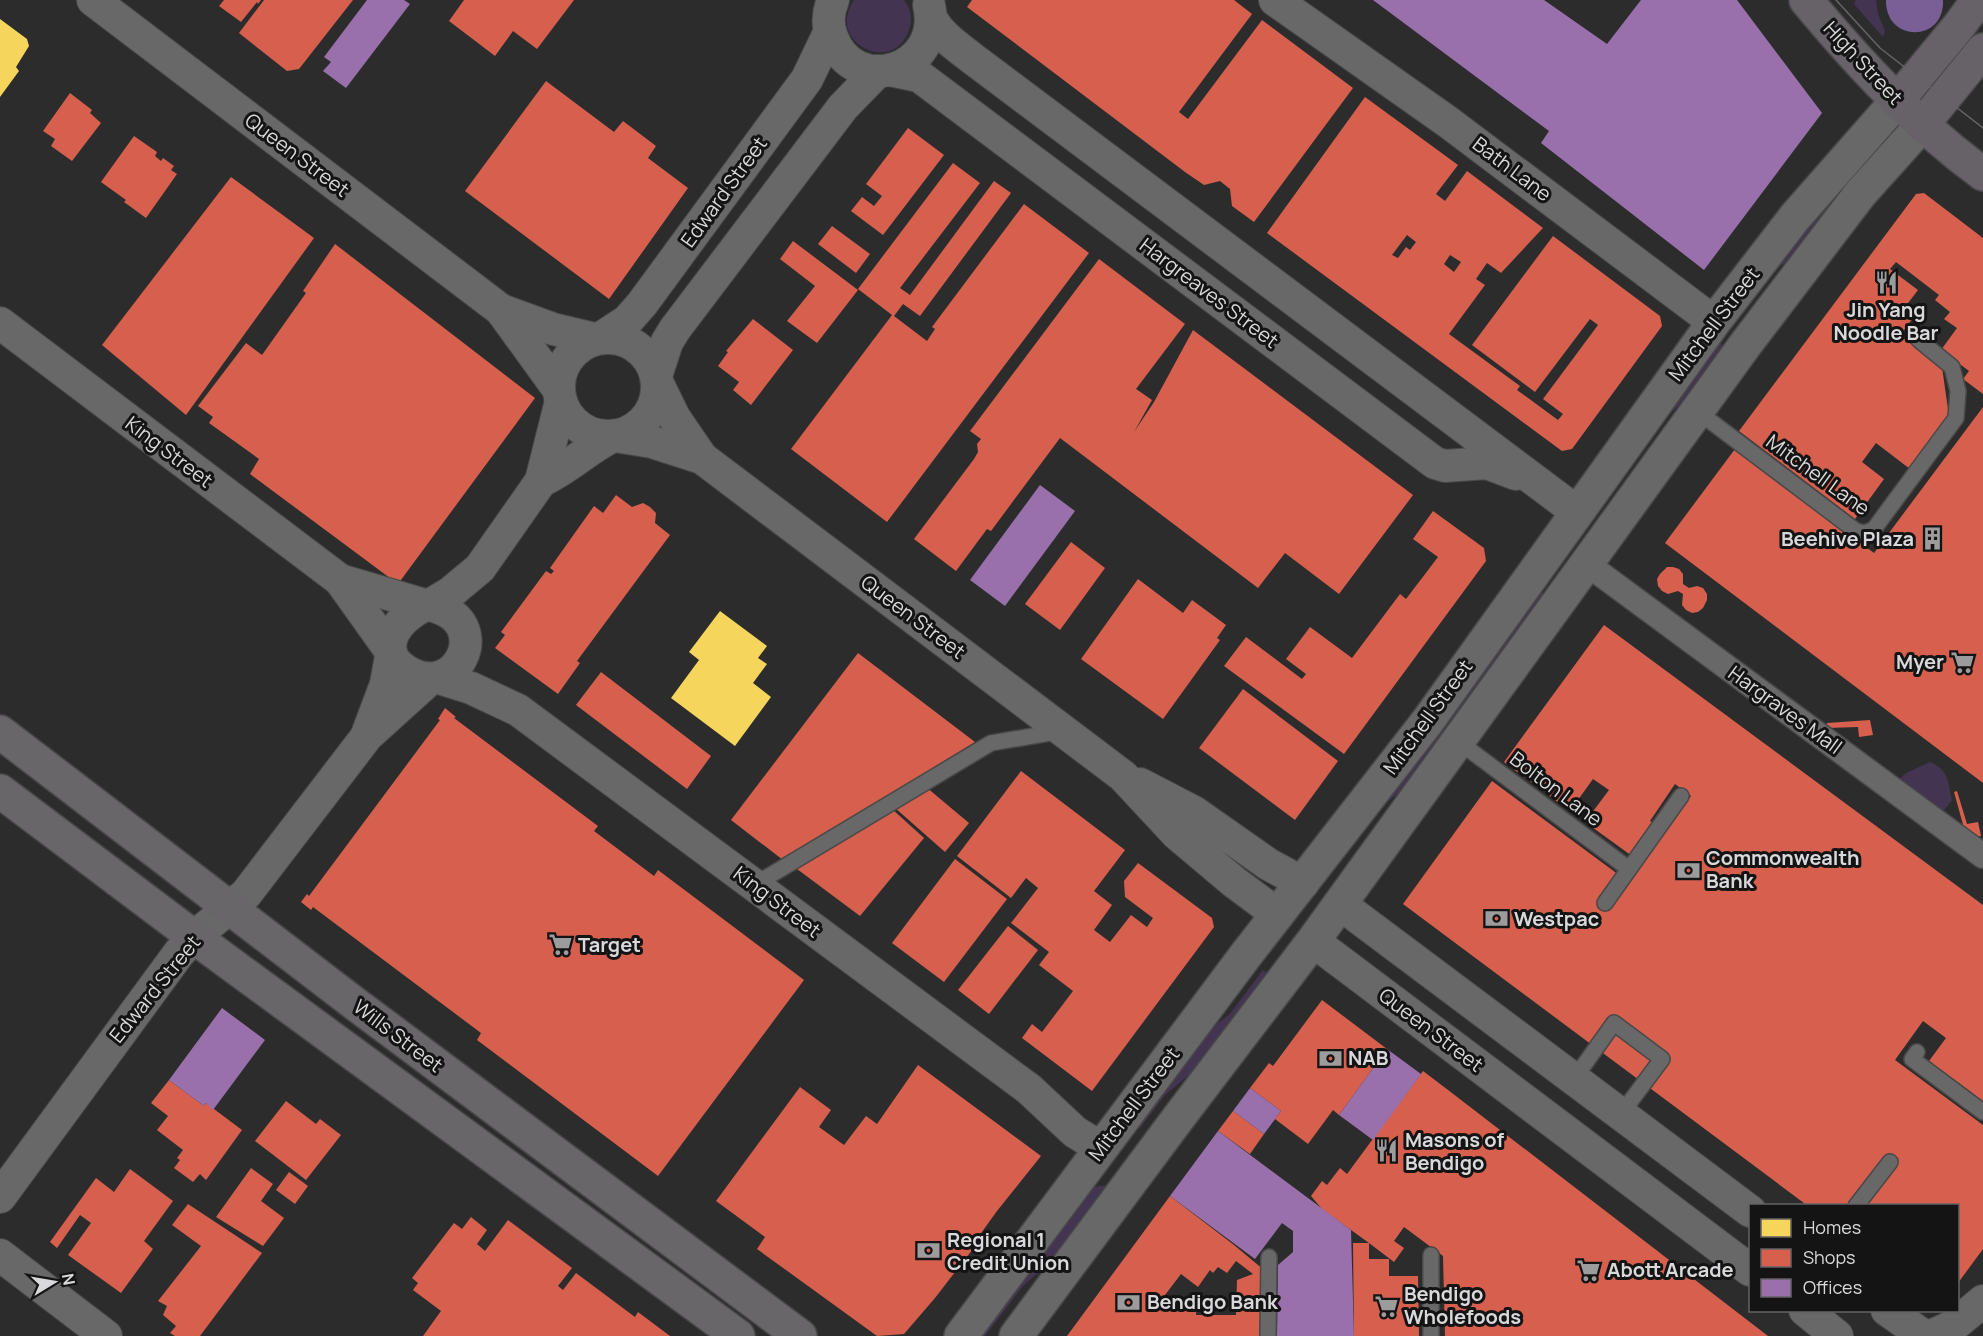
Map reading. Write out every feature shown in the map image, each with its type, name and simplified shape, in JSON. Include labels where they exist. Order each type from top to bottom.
[{"type":"highway","name":"High Street","points":[[1806,0],[1860,63],[1897,101],[1922,125],[1983,174]]},
{"type":"highway","points":[[1897,101],[1978,0]]},
{"type":"highway","points":[[1922,125],[1983,50]]},
{"type":"main road","name":"Wills Street","points":[[0,732],[325,981],[800,1336]]},
{"type":"main road","name":"Wills Street","points":[[0,791],[194,937],[738,1336]]},
{"type":"main road","points":[[300,1015],[325,981]]},
{"type":"street","name":"Queen Street","points":[[93,0],[501,310],[553,329],[598,339]]},
{"type":"street","name":"Bath Lane","points":[[1275,0],[1448,122],[1744,345]]},
{"type":"street","points":[[541,482],[561,472],[579,456],[613,436],[629,432],[642,423],[654,404],[657,379],[667,342],[675,328],[843,107],[884,71],[907,64],[920,52],[930,33],[930,6]]},
{"type":"street","points":[[930,6],[938,30],[965,53],[1607,535]]},
{"type":"street","name":"Hargreaves Street","points":[[826,13],[834,42],[847,59],[864,69],[919,76],[1436,463]]},
{"type":"street","name":"Edward Street","points":[[598,339],[627,321],[642,304],[807,79],[826,13]]},
{"type":"street","name":"Mitchell Street","points":[[962,1336],[1277,915],[1427,722],[1714,322],[1795,217],[1897,101]]},
{"type":"street","name":"Mitchell Street","points":[[1016,1336],[1313,941],[1744,345],[1860,194],[1922,125]]},
{"type":"street","name":"Queen Street","points":[[501,310],[560,396]]},
{"type":"street","name":"King Street","points":[[0,323],[340,580],[390,653]]},
{"type":"street","points":[[480,568],[465,632],[464,654],[458,665],[449,673],[434,678],[419,677],[399,665],[390,653],[392,637],[405,617],[450,592],[480,568],[541,482],[560,396],[561,373],[568,358],[580,346],[598,339],[615,338],[636,347],[651,363],[657,379]]},
{"type":"street","name":"Queen Street","points":[[657,379],[674,417],[702,458],[1123,776],[1194,812],[1268,864],[1340,904],[1749,1209]]},
{"type":"street","points":[[560,396],[568,416],[580,428],[594,435],[613,436]]},
{"type":"street","points":[[1436,463],[1449,457],[1459,444],[1459,432],[1453,420]]},
{"type":"street","name":"Queen Street","points":[[613,436],[652,442],[702,458]]},
{"type":"street","points":[[1436,463],[1445,466],[1487,464],[1539,484]]},
{"type":"street","name":"Hargraves Mall","points":[[1587,564],[1983,856]]},
{"type":"street","name":"King Street","points":[[340,580],[427,605]]},
{"type":"street","points":[[427,605],[453,615],[465,632]]},
{"type":"street","name":"Edward Street","points":[[367,736],[386,684],[390,653]]},
{"type":"street","name":"Edward Street","points":[[0,1197],[165,970],[194,937],[232,908],[258,881],[367,736],[434,678]]},
{"type":"street","name":"King Street","points":[[434,678],[471,688],[518,710],[1029,1089],[1075,1132],[1088,1140],[1104,1145]]},
{"type":"street","name":"Queen Street","points":[[1123,776],[1177,834],[1234,882],[1749,1269]]},
{"type":"street","points":[[1104,1145],[1142,1145],[1161,1141]]},
{"type":"street","points":[[0,1255],[106,1336]]},
{"type":"street","points":[[1931,1336],[1953,1326],[1983,1301]]},
{"type":"street","points":[[1806,1312],[1837,1336]]},
{"type":"street","points":[[1888,1312],[1924,1336]]},
{"type":"lane","name":"Mitchell Lane","points":[[1697,411],[1856,531],[1865,533],[1874,529],[1956,418],[1958,391],[1952,367],[1919,340]]},
{"type":"lane","points":[[754,885],[991,742],[1063,731]]},
{"type":"lane","name":"Bolton Lane","points":[[1459,742],[1629,869]]},
{"type":"lane","points":[[1605,903],[1681,796]]},
{"type":"lane","points":[[1574,1079],[1614,1023],[1653,1052],[1662,1059],[1621,1114]]},
{"type":"lane","points":[[1917,1052],[1912,1059],[1983,1112]]},
{"type":"lane","points":[[1858,1204],[1890,1162]]},
{"type":"lane","points":[[1431,1255],[1431,1336]]},
{"type":"lane","points":[[1268,1336],[1269,1257]]},
{"type":"shaded area","points":[[854,0],[904,0],[910,11],[911,22],[901,44],[890,51],[877,52],[855,41],[848,29],[847,16]]},
{"type":"shaded area","points":[[1856,0],[1876,0],[1878,14],[1885,31],[1883,37],[1854,4]]},
{"type":"shaded area","points":[[1886,0],[1943,0],[1941,14],[1935,24],[1926,30],[1915,32],[1904,30],[1895,24],[1888,14]]},
{"type":"shaded area","points":[[1867,153],[1872,158],[1789,261],[1772,270]]},
{"type":"shaded area","points":[[1716,340],[1724,346],[1712,365],[1685,400],[1668,414]]},
{"type":"shaded area","points":[[1537,589],[1547,596],[1408,786],[1388,801],[1385,799]]},
{"type":"shaded area","points":[[1930,762],[1941,769],[1947,777],[1950,788],[1952,800],[1941,814],[1905,795],[1900,779],[1906,773]]},
{"type":"shaded area","points":[[1263,970],[1268,974],[1203,1063],[1165,1095],[1139,1129],[1135,1129],[1207,1031],[1229,1015]]},
{"type":"shaded area","points":[[1109,1185],[1061,1252],[1023,1286],[985,1336],[976,1336],[1091,1187]]},
{"type":"building: Homes","points":[[0,19],[27,39],[29,46],[16,67],[19,71],[0,97]]},
{"type":"building: Homes","points":[[720,611],[767,646],[758,658],[767,664],[753,683],[771,697],[735,746],[671,698],[699,660],[689,652]]},
{"type":"building: Shops","points":[[224,0],[261,0],[241,22],[219,6]]},
{"type":"building: Shops","points":[[264,0],[353,0],[299,69],[287,71],[239,33]]},
{"type":"building: Shops","points":[[464,0],[574,0],[537,49],[513,31],[495,56],[449,21]]},
{"type":"building: Shops","points":[[972,0],[1234,0],[1252,14],[1179,112],[1188,119],[1262,20],[1353,88],[1254,222],[1232,206],[1230,189],[1220,181],[1204,185],[1185,172],[967,7]]},
{"type":"building: Shops","points":[[546,81],[614,132],[623,121],[656,146],[648,158],[688,188],[609,299],[465,191]]},
{"type":"building: Shops","points":[[70,93],[92,110],[90,113],[101,123],[72,161],[51,146],[55,139],[43,131]]},
{"type":"building: Shops","points":[[1365,97],[1458,165],[1436,194],[1445,201],[1467,171],[1543,228],[1501,273],[1487,263],[1476,279],[1485,285],[1449,334],[1520,386],[1517,390],[1558,420],[1563,414],[1543,399],[1598,325],[1590,319],[1535,392],[1472,345],[1553,236],[1660,316],[1662,326],[1572,449],[1562,451],[1267,233]],"holes":[[[1407,235],[1416,242],[1410,250],[1406,247],[1398,258],[1392,255]],[[1450,255],[1461,262],[1454,272],[1444,264]]]},
{"type":"building: Shops","points":[[908,128],[944,155],[883,235],[851,211],[862,197],[874,206],[882,196],[866,184]]},
{"type":"building: Shops","points":[[134,136],[157,152],[155,156],[161,161],[163,158],[174,166],[171,170],[177,174],[146,218],[101,182]]},
{"type":"building: Shops","points":[[953,163],[980,183],[900,288],[910,295],[994,181],[1011,193],[920,316],[903,304],[894,316],[927,341],[935,329],[932,327],[1024,204],[1089,253],[887,522],[791,449],[892,315],[858,289]]},
{"type":"building: Shops","points":[[231,177],[314,238],[186,415],[102,345]]},
{"type":"building: Shops","points":[[1924,193],[1983,238],[1983,394],[1963,379],[1969,371],[1941,350],[1957,328],[1944,319],[1950,312],[1935,300],[1939,295],[1896,262],[1890,269],[1918,290],[1902,311],[1912,319],[1900,336],[1942,367],[1949,416],[1910,469],[1876,443],[1862,462],[1884,479],[1855,519],[1739,431],[1916,194]]},
{"type":"building: Shops","points":[[832,226],[870,254],[856,273],[818,244]]},
{"type":"building: Shops","points":[[793,241],[858,290],[817,343],[787,321],[815,286],[780,259]]},
{"type":"building: Shops","points":[[335,244],[535,398],[398,584],[250,474],[259,459],[209,423],[213,417],[198,406],[246,343],[262,355],[306,293],[303,291]]},
{"type":"building: Shops","points":[[1099,259],[1185,324],[1136,389],[1152,400],[1134,432],[1154,402],[1193,330],[1413,495],[1339,594],[1285,553],[1258,588],[1060,438],[991,531],[987,529],[956,571],[914,539],[978,452],[977,444],[981,439],[970,431]]},
{"type":"building: Shops","points":[[753,319],[793,350],[751,405],[733,390],[739,382],[718,366],[728,352],[726,351]]},
{"type":"building: Shops","points":[[1983,407],[1983,783],[1665,543],[1735,449],[1874,553]]},
{"type":"building: Shops","points":[[616,495],[632,507],[643,503],[650,507],[656,513],[655,523],[670,535],[577,661],[580,663],[558,694],[495,648],[505,635],[501,632],[546,571],[551,574],[554,571],[550,568],[594,506],[603,513]]},
{"type":"building: Shops","points":[[1433,511],[1484,548],[1486,561],[1344,754],[1224,666],[1246,637],[1302,679],[1306,674],[1286,659],[1310,627],[1352,658],[1400,594],[1406,599],[1438,557],[1413,539]]},
{"type":"building: Shops","points":[[1071,542],[1105,568],[1060,630],[1025,604]]},
{"type":"building: Shops","points":[[1667,567],[1679,569],[1683,574],[1683,584],[1689,588],[1697,586],[1703,588],[1707,594],[1707,600],[1698,612],[1692,613],[1686,610],[1682,605],[1683,594],[1678,591],[1668,594],[1658,586],[1657,579]]},
{"type":"building: Shops","points":[[1138,579],[1183,613],[1192,600],[1226,625],[1217,638],[1220,640],[1163,719],[1081,659]]},
{"type":"building: Shops","points":[[1604,625],[1983,905],[1983,1101],[1929,1061],[1946,1038],[1923,1021],[1895,1060],[1983,1125],[1983,1249],[1959,1282],[1959,1204],[1805,1204],[1403,904],[1492,781],[1619,875],[1608,909],[1691,796],[1675,784],[1650,821],[1655,824],[1632,856],[1585,822],[1609,790],[1593,779],[1570,811],[1504,762]]},
{"type":"building: Shops","points":[[858,653],[975,742],[783,860],[731,820]]},
{"type":"building: Shops","points":[[601,672],[711,756],[687,789],[576,705]]},
{"type":"building: Shops","points":[[1243,689],[1338,761],[1295,820],[1199,748]]},
{"type":"building: Shops","name":"Target","points":[[445,708],[456,717],[454,718],[598,826],[594,831],[654,876],[658,870],[804,980],[658,1176],[477,1040],[481,1033],[313,907],[311,910],[301,902],[307,894],[309,896],[440,720],[438,719]]},
{"type":"building: Shops","points":[[1870,720],[1873,735],[1859,737],[1858,727],[1827,728],[1827,723]]},
{"type":"building: Shops","points":[[1021,771],[1125,850],[1094,891],[1112,905],[1094,930],[1110,942],[1131,915],[1147,927],[1153,918],[1125,897],[1124,881],[1138,863],[1212,918],[1214,927],[1092,1091],[1022,1038],[1032,1024],[1042,1032],[1073,991],[1039,965],[1049,952],[1011,923],[1038,888],[1026,878],[1011,898],[957,856]]},
{"type":"building: Shops","points":[[926,787],[969,823],[945,852],[894,807]]},
{"type":"building: Shops","points":[[1957,791],[1967,824],[1978,822],[1981,836],[1967,839],[1954,792]]},
{"type":"building: Shops","points":[[892,809],[924,838],[860,916],[797,869]]},
{"type":"building: Shops","points":[[955,859],[1007,899],[944,982],[892,943]]},
{"type":"building: Shops","points":[[1008,926],[1038,950],[989,1014],[958,990]]},
{"type":"building: Shops","name":"NAB","points":[[1322,1000],[1387,1049],[1339,1115],[1333,1110],[1308,1144],[1275,1119],[1281,1111],[1250,1088],[1269,1063],[1273,1066]]},
{"type":"building: Shops","points":[[918,1065],[1041,1156],[997,1211],[974,1243],[976,1245],[904,1334],[877,1336],[757,1249],[765,1237],[716,1201],[800,1087],[831,1110],[819,1127],[844,1145],[866,1116],[877,1124]]},
{"type":"building: Shops","points":[[1423,1071],[1768,1336],[1445,1336],[1443,1256],[1404,1227],[1394,1241],[1404,1248],[1394,1262],[1322,1209],[1311,1196],[1322,1181],[1327,1185],[1340,1168],[1347,1174]]},
{"type":"building: Shops","points":[[169,1080],[204,1106],[206,1103],[242,1130],[206,1180],[200,1174],[193,1182],[174,1168],[183,1150],[157,1130],[168,1116],[151,1103]]},
{"type":"building: Shops","points":[[286,1101],[316,1124],[320,1119],[341,1135],[306,1180],[255,1141]]},
{"type":"building: Shops","points":[[1233,1111],[1264,1134],[1250,1154],[1218,1131]]},
{"type":"building: Shops","points":[[251,1168],[273,1184],[261,1201],[284,1218],[263,1246],[216,1217]]},
{"type":"building: Shops","points":[[130,1169],[173,1201],[144,1241],[153,1249],[121,1293],[68,1255],[91,1223],[80,1215],[57,1248],[50,1242],[96,1178],[114,1192]]},
{"type":"building: Shops","points":[[289,1172],[308,1186],[295,1204],[276,1190]]},
{"type":"building: Shops","points":[[1170,1196],[1264,1270],[1264,1336],[1067,1336]],"holes":[[[1236,1261],[1253,1274],[1237,1280],[1236,1315],[1196,1315],[1197,1296],[1171,1306],[1162,1299],[1181,1274],[1198,1287],[1210,1270],[1213,1273],[1218,1267],[1227,1273]]]},
{"type":"building: Shops","points":[[188,1204],[262,1253],[200,1336],[175,1336],[170,1333],[176,1326],[163,1315],[167,1306],[158,1301],[201,1246],[172,1225]]},
{"type":"building: Shops","points":[[471,1217],[487,1230],[477,1244],[485,1251],[508,1220],[572,1268],[558,1286],[563,1290],[576,1273],[635,1317],[638,1312],[670,1336],[423,1336],[441,1311],[413,1290],[418,1283],[412,1278],[454,1223],[462,1229]]},
{"type":"building: Shops","name":"Bendigo Wholefoods","points":[[1353,1243],[1369,1243],[1369,1259],[1389,1259],[1389,1276],[1418,1276],[1419,1336],[1354,1336]]},
{"type":"building: Offices","points":[[367,0],[404,0],[410,4],[346,88],[323,71],[331,62],[324,57]]},
{"type":"building: Offices","points":[[1373,0],[1544,0],[1607,44],[1641,0],[1737,0],[1822,113],[1704,270],[1541,143],[1549,131]]},
{"type":"building: Offices","points":[[1040,485],[1075,511],[1005,606],[970,580]]},
{"type":"building: Offices","points":[[222,1008],[265,1040],[213,1110],[206,1103],[204,1106],[169,1080]]},
{"type":"building: Offices","points":[[1387,1049],[1421,1074],[1373,1140],[1339,1115]]},
{"type":"building: Offices","points":[[1250,1088],[1281,1111],[1264,1134],[1233,1111]]},
{"type":"building: Offices","points":[[1218,1131],[1351,1230],[1354,1336],[1277,1336],[1278,1265],[1293,1252],[1293,1231],[1282,1223],[1255,1259],[1170,1196]]},
{"type":"tram line","points":[[1836,0],[1880,48],[1983,128]]},
{"type":"place","name":"Jin Yang Noodle Bar","points":[[1886,283]]},
{"type":"place","name":"Beehive Plaza","points":[[1932,539]]},
{"type":"place","name":"Myer","points":[[1962,662]]},
{"type":"place","name":"Commonwealth Bank","points":[[1688,870]]},
{"type":"place","name":"Westpac","points":[[1496,919]]},
{"type":"place","name":"Target","points":[[560,945]]},
{"type":"place","name":"NAB","points":[[1330,1058]]},
{"type":"place","name":"Masons of Bendigo","points":[[1387,1151]]},
{"type":"place","name":"Regional 1 Credit Union","points":[[929,1251]]},
{"type":"place","name":"Abott Arcade","points":[[1589,1270]]},
{"type":"place","name":"Bendigo Bank","points":[[1129,1302]]},
{"type":"place","name":"Bendigo Wholefoods","points":[[1386,1306]]}]
